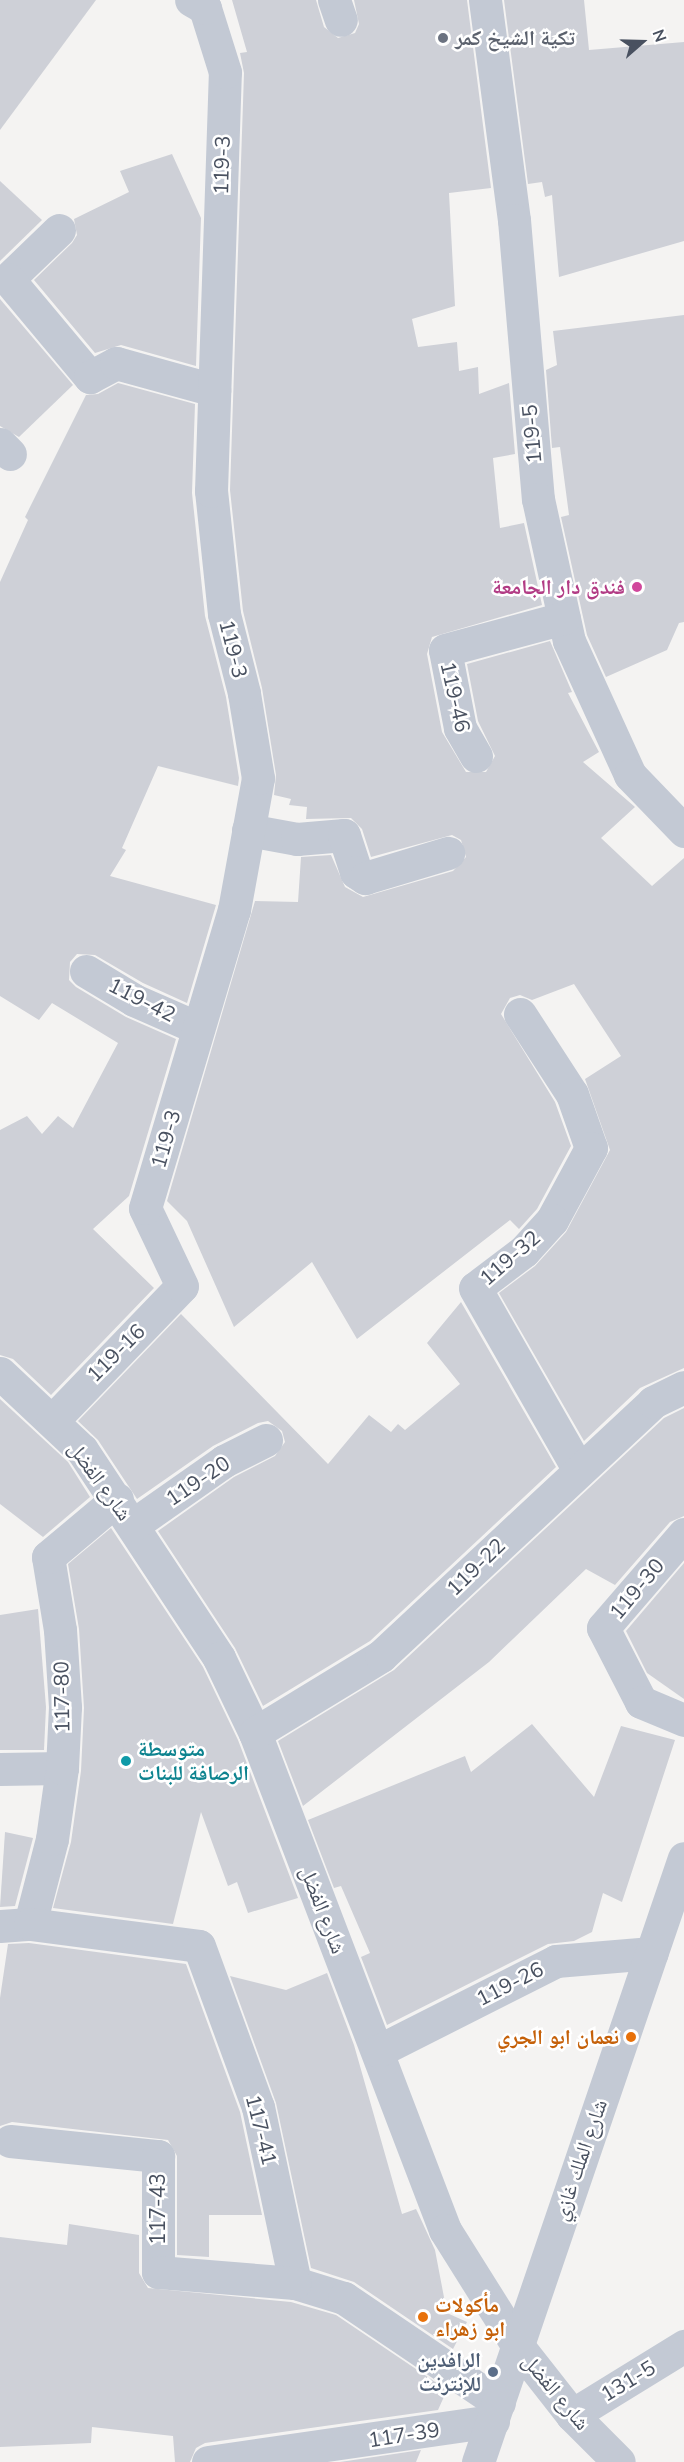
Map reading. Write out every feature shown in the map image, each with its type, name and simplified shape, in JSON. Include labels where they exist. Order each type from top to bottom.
[{"type":"street","name":"119-5","points":[[485,0],[513,220],[538,499],[569,641],[630,775],[684,831]]},
{"type":"street","name":"119-3","points":[[182,1286],[145,1208],[234,910],[258,778],[244,693],[222,592],[211,491],[225,72],[204,3]]},
{"type":"street","points":[[59,230],[8,279],[90,377],[116,363],[214,390]]},
{"type":"street","name":"119-46","points":[[476,756],[460,728],[445,650],[564,618]]},
{"type":"street","points":[[248,830],[297,839],[344,835],[356,873],[365,878],[448,853]]},
{"type":"street","name":"119-42","points":[[86,971],[134,1000],[198,1028]]},
{"type":"street","name":"119-32","points":[[520,1014],[572,1094],[591,1148],[552,1220],[524,1251],[475,1288],[579,1470]]},
{"type":"street","name":"119-16","points":[[52,1421],[182,1286]]},
{"type":"street","name":"شارع الفضل","points":[[0,1373],[82,1450],[125,1512],[219,1658],[255,1732],[445,2230],[517,2345],[572,2415],[619,2462]]},
{"type":"street","name":"119-22","points":[[255,1732],[381,1656],[653,1402],[684,1387]]},
{"type":"street","name":"119-20","points":[[125,1512],[266,1440]]},
{"type":"street","name":"117-80","points":[[15,1925],[52,1839],[62,1768],[65,1707],[60,1630],[48,1557],[125,1512]]},
{"type":"street","name":"119-30","points":[[684,1534],[603,1628],[640,1702],[684,1720]]},
{"type":"street","points":[[0,1769],[62,1768]]},
{"type":"street","name":"شارع الملك غازي","points":[[478,2462],[684,1858]]},
{"type":"street","name":"117-41","points":[[15,1925],[199,1946],[258,2107],[295,2283]]},
{"type":"street","name":"119-26","points":[[378,2051],[556,1961],[652,1953]]},
{"type":"street","name":"117-43","points":[[10,2141],[158,2156],[158,2272],[295,2283]]},
{"type":"street","points":[[295,2283],[344,2298],[496,2412]]},
{"type":"street","name":"131-5","points":[[572,2415],[684,2346]]},
{"type":"street","name":"117-39","points":[[208,2462],[496,2412]]},
{"type":"building","points":[[0,0],[96,0],[0,130]]},
{"type":"building","points":[[232,0],[316,0],[324,27],[338,38],[355,33],[359,24],[354,0],[467,0],[491,188],[449,193],[455,306],[412,319],[418,347],[457,342],[459,371],[478,367],[479,394],[509,383],[515,454],[493,458],[500,528],[524,523],[542,605],[432,637],[427,654],[442,732],[466,772],[486,772],[495,756],[478,721],[467,664],[550,641],[572,692],[568,693],[599,752],[583,762],[635,807],[601,838],[652,886],[684,858],[684,1368],[640,1388],[584,1441],[499,1293],[535,1266],[566,1232],[610,1150],[585,1079],[621,1056],[574,984],[532,1000],[520,995],[510,998],[501,1014],[555,1102],[571,1146],[537,1209],[519,1229],[510,1220],[357,1339],[312,1262],[234,1327],[187,1221],[167,1201],[255,901],[298,902],[301,857],[331,855],[345,887],[363,897],[453,871],[466,857],[461,840],[452,835],[371,857],[362,829],[351,818],[306,819],[307,807],[289,805],[291,799],[274,795],[276,775],[262,688],[243,611],[230,490],[244,73],[240,53],[247,52]]},
{"type":"building","points":[[504,0],[584,0],[589,50],[684,42],[684,241],[559,277],[552,195],[545,197],[542,182],[528,184]]},
{"type":"building","points":[[172,154],[201,218],[196,366],[121,345],[95,353],[34,280],[72,243],[77,235],[74,219],[129,192],[120,171]]},
{"type":"building","points":[[0,181],[42,220],[0,261]]},
{"type":"building","points":[[0,299],[73,385],[19,437],[0,426]]},
{"type":"building","points":[[684,315],[684,622],[679,623],[667,650],[606,677],[587,635],[561,517],[569,515],[560,447],[552,448],[546,370],[557,365],[553,331]]},
{"type":"building","points":[[118,383],[195,404],[192,493],[205,616],[226,697],[239,778],[238,786],[158,766],[122,848],[126,850],[110,876],[216,905],[187,1003],[143,983],[95,955],[77,954],[70,962],[69,980],[76,987],[126,1017],[176,1039],[129,1196],[93,1229],[154,1288],[51,1395],[13,1359],[0,1355],[0,1130],[27,1116],[42,1134],[58,1116],[73,1128],[118,1043],[52,1003],[39,1020],[0,996],[0,582],[28,520],[25,517],[86,395],[98,394]]},
{"type":"building","points":[[461,1302],[556,1467],[370,1641],[263,1706],[235,1648],[158,1531],[234,1477],[275,1456],[285,1442],[282,1431],[268,1421],[258,1423],[213,1446],[137,1499],[98,1440],[78,1421],[181,1314],[328,1464],[369,1415],[391,1432],[398,1424],[405,1430],[460,1384],[427,1343]]},
{"type":"building","points":[[0,1399],[68,1462],[90,1497],[43,1537],[0,1504]]},
{"type":"building","points":[[684,1408],[684,1516],[670,1522],[615,1585],[586,1569],[489,1662],[303,1806],[278,1741],[394,1670],[664,1418]]},
{"type":"building","points":[[111,1528],[203,1667],[238,1740],[298,1898],[248,1913],[237,1882],[228,1886],[201,1812],[173,1924],[53,1908],[71,1842],[81,1771],[84,1708],[79,1629],[68,1564]]},
{"type":"building","points":[[684,1563],[684,1699],[647,1673],[626,1631]]},
{"type":"building","points":[[38,1609],[46,1707],[44,1750],[0,1750],[0,1615]]},
{"type":"building","points":[[532,1724],[594,1797],[621,1726],[675,1740],[622,1902],[603,1893],[592,1932],[574,1941],[548,1944],[387,2025],[361,1957],[370,1953],[341,1886],[334,1888],[308,1820],[465,1756],[471,1772]]},
{"type":"building","points":[[5,1832],[33,1838],[15,1906],[0,1907]]},
{"type":"building","points":[[29,1943],[186,1964],[240,2112],[262,2215],[209,2215],[209,2257],[177,2255],[177,2156],[168,2140],[12,2122],[0,2126],[0,1998],[8,1944]]},
{"type":"building","points":[[327,1973],[354,2045],[402,2214],[416,2209],[435,2250],[447,2313],[467,2322],[453,2349],[354,2282],[311,2268],[276,2103],[230,1976],[286,1990]]},
{"type":"building","points":[[69,2224],[139,2235],[139,2273],[148,2288],[291,2302],[336,2315],[447,2390],[438,2410],[205,2443],[196,2448],[190,2462],[175,2462],[173,2436],[92,2427],[91,2443],[0,2447],[0,2237],[67,2245]]},
{"type":"building","points":[[421,2450],[416,2462],[340,2462]]},
{"type":"place","name":"تكية الشيخ كمر","points":[[443,38]]},
{"type":"place","name":"فندق دار الجامعة","points":[[637,587]]},
{"type":"place","name":"متوسطة الرصافة للبنات","points":[[126,1761]]},
{"type":"place","name":"نعمان ابو الجري","points":[[631,2037]]},
{"type":"place","name":"مأكولات ابو زهراء","points":[[423,2317]]},
{"type":"place","name":"الرافدين للإنترنت","points":[[493,2372]]}]
